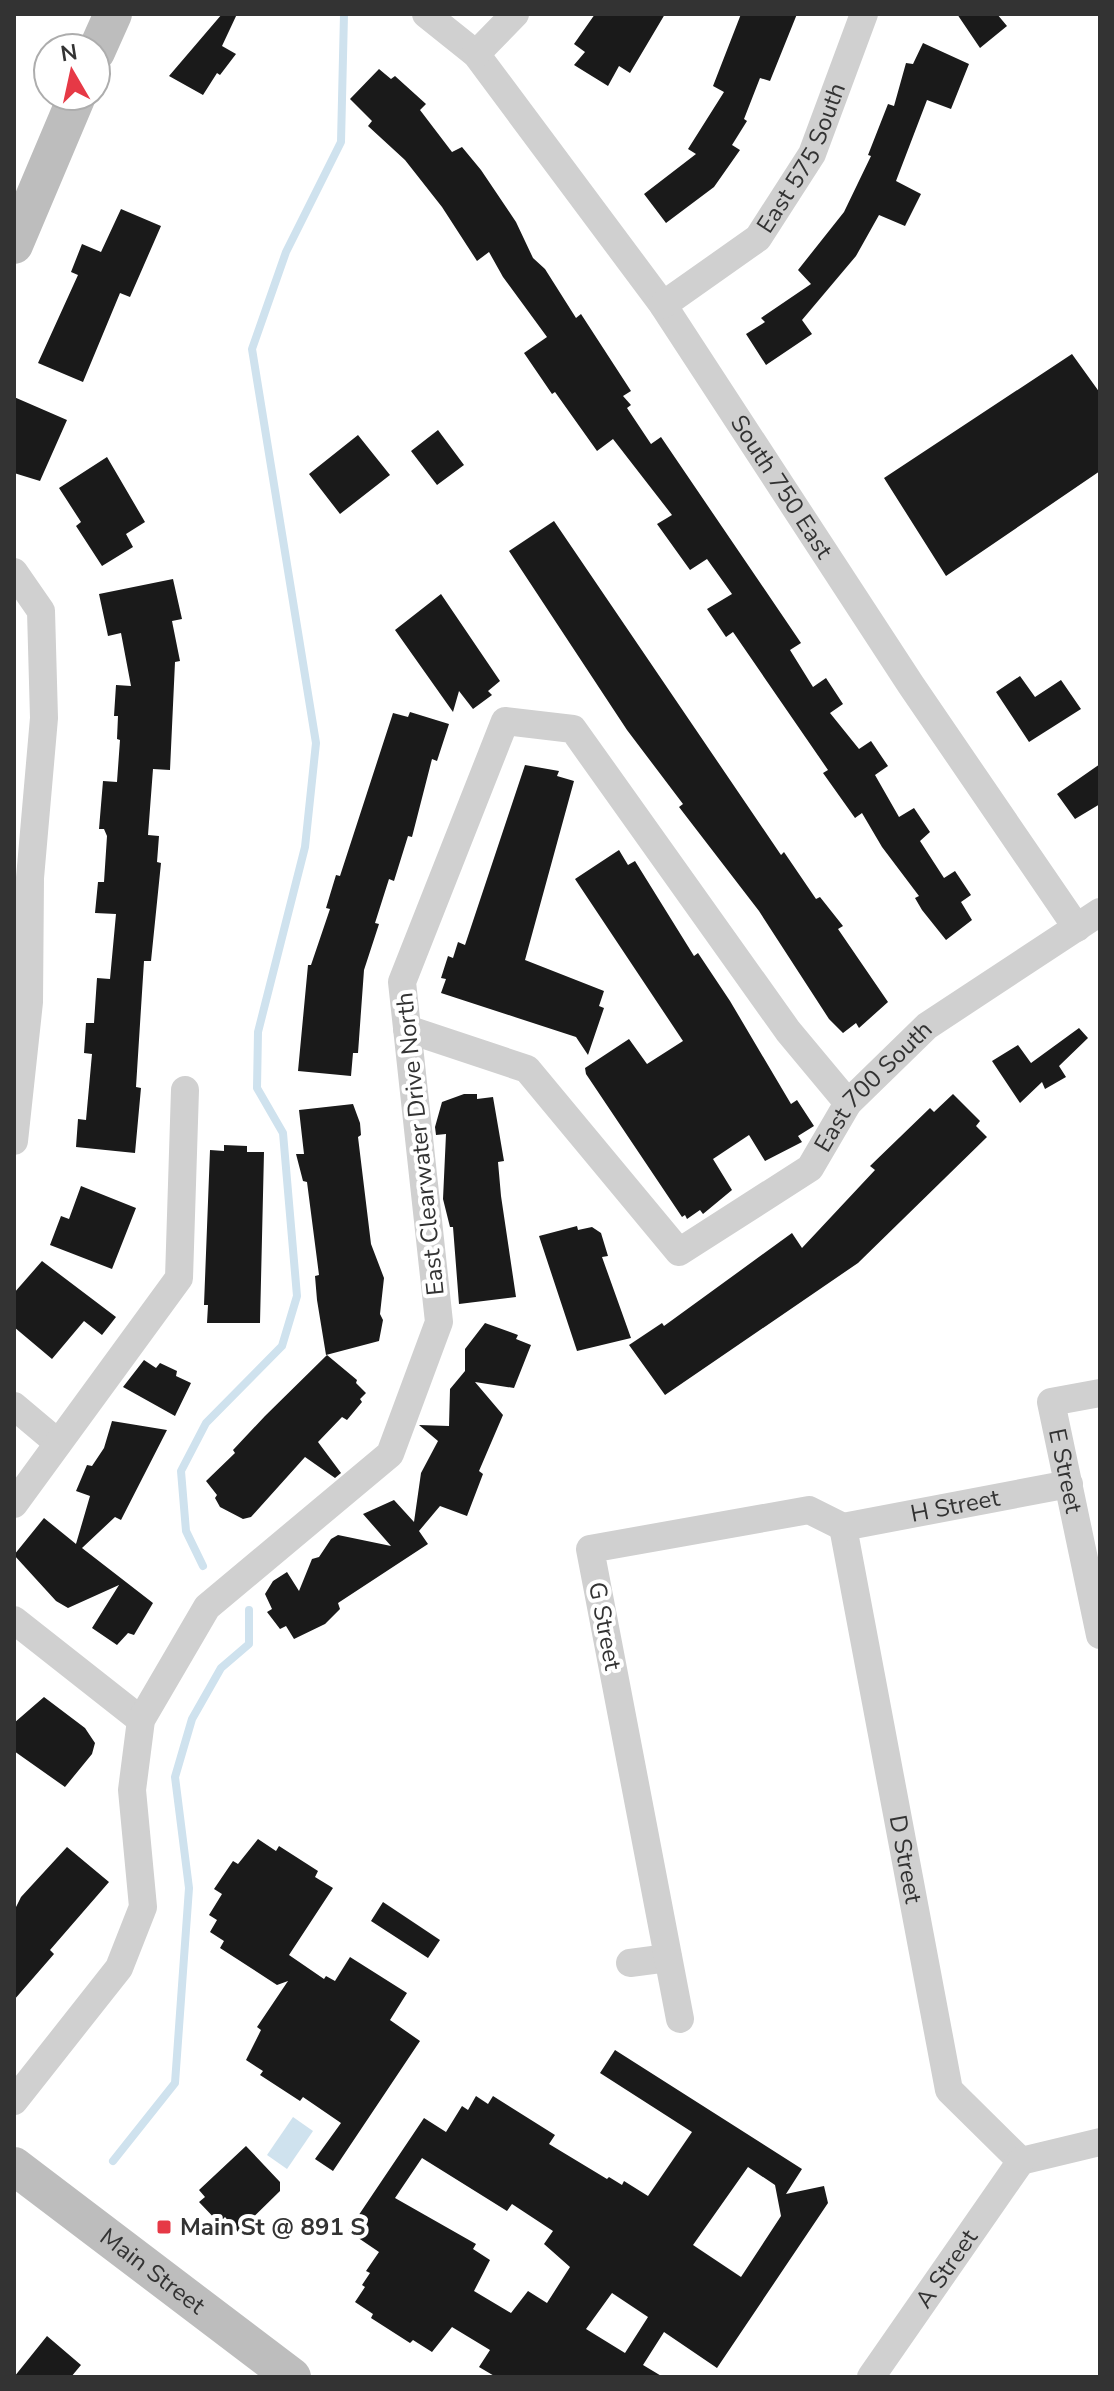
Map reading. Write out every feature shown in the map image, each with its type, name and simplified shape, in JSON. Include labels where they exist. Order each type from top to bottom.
[{"type":"main road","points":[[14,245],[70,112]]},
{"type":"main road","name":"Main Street","points":[[14,2166],[292,2377]]},
{"type":"street","name":"South 750 East","points":[[426,14],[476,54],[663,305],[911,685],[1088,920]]},
{"type":"street","points":[[476,54],[515,14]]},
{"type":"street","name":"East 575 South","points":[[663,305],[758,238],[812,154],[864,14]]},
{"type":"street","points":[[14,572],[41,611],[44,718],[22,877],[29,1002],[14,1141]]},
{"type":"street","name":"East Clearwater Drive North","points":[[141,1720],[207,1607],[390,1454],[439,1322],[402,982],[505,721],[573,729],[788,1031],[848,1103]]},
{"type":"street","name":"East 700 South","points":[[407,1029],[527,1069],[679,1252],[810,1168],[848,1103],[927,1026],[1088,920]]},
{"type":"street","points":[[14,1504],[179,1278],[185,1090]]},
{"type":"street","name":"E Street","points":[[1100,1393],[1051,1402],[1100,1635]]},
{"type":"street","points":[[14,1406],[58,1443]]},
{"type":"street","name":"H Street","points":[[843,1527],[1069,1484]]},
{"type":"street","name":"G Street","points":[[680,2019],[590,1549],[809,1510],[843,1527]]},
{"type":"street","name":"D Street","points":[[843,1527],[949,2090],[1021,2161]]},
{"type":"street","points":[[14,1620],[141,1720],[132,1790],[143,1907],[119,1968],[14,2101]]},
{"type":"street","points":[[630,1963],[668,1958]]},
{"type":"street","points":[[1021,2161],[1100,2142]]},
{"type":"street","name":"A Street","points":[[871,2377],[1021,2161]]},
{"type":"water","points":[[293,2117],[313,2131],[287,2169],[267,2155]]},
{"type":"building","points":[[222,14],[237,14],[222,46],[236,54],[220,75],[217,73],[203,95],[169,76]]},
{"type":"building","points":[[595,14],[665,14],[630,73],[619,66],[608,86],[574,65],[585,52],[574,44]]},
{"type":"building","points":[[741,14],[797,14],[770,81],[760,78],[744,119],[747,121],[732,145],[740,150],[714,187],[666,223],[644,194],[696,154],[688,149],[724,92],[713,86]]},
{"type":"building","points":[[957,14],[997,14],[1007,26],[980,48]]},
{"type":"building","points":[[923,43],[969,64],[951,109],[927,100],[896,181],[921,194],[905,226],[879,215],[856,256],[802,320],[812,334],[766,365],[746,334],[765,322],[761,318],[811,284],[798,270],[844,212],[871,156],[868,155],[888,104],[894,106],[906,63],[913,64]]},
{"type":"building","points":[[379,69],[391,79],[395,76],[426,104],[420,110],[452,152],[462,147],[481,170],[516,222],[533,258],[545,269],[576,318],[581,314],[631,391],[623,396],[631,405],[627,408],[651,444],[661,437],[801,643],[790,650],[813,687],[826,678],[843,704],[830,713],[859,749],[871,741],[888,766],[875,775],[899,817],[914,808],[930,832],[920,841],[944,878],[955,871],[971,895],[961,902],[972,920],[946,940],[922,910],[915,898],[919,896],[882,847],[862,813],[855,818],[823,773],[828,770],[733,632],[726,637],[707,609],[732,594],[707,559],[690,570],[657,524],[672,515],[613,439],[597,451],[555,392],[552,394],[524,353],[547,337],[503,277],[489,252],[477,261],[442,207],[405,160],[368,126],[372,121],[350,99]]},
{"type":"building","points":[[121,209],[161,226],[130,297],[120,293],[83,382],[38,363],[78,275],[71,272],[82,244],[101,252]]},
{"type":"building","points":[[1072,354],[1100,393],[1100,471],[946,576],[884,478]]},
{"type":"building","points":[[14,397],[67,420],[40,481],[14,473]]},
{"type":"building","points":[[438,430],[464,465],[437,485],[411,451]]},
{"type":"building","points":[[358,435],[390,475],[340,514],[309,474]]},
{"type":"building","points":[[107,457],[145,522],[126,534],[133,547],[102,566],[76,526],[81,522],[59,488]]},
{"type":"building","points":[[554,521],[781,855],[784,852],[816,899],[820,897],[843,926],[838,929],[888,1002],[859,1028],[856,1023],[843,1033],[829,1019],[759,911],[679,807],[683,804],[627,730],[509,551]]},
{"type":"building","points":[[173,579],[182,619],[172,621],[180,661],[175,662],[170,770],[153,769],[148,835],[159,836],[157,862],[161,863],[151,961],[144,961],[136,1087],[141,1088],[135,1153],[76,1147],[78,1119],[86,1120],[92,1054],[84,1053],[86,1023],[94,1023],[97,978],[110,979],[116,914],[95,913],[98,882],[104,882],[107,836],[104,829],[99,829],[103,781],[117,782],[120,740],[117,739],[118,716],[114,716],[116,685],[131,686],[121,633],[108,636],[99,594]]},
{"type":"building","points":[[441,594],[500,681],[488,691],[492,695],[473,709],[459,691],[453,712],[395,630]]},
{"type":"building","points":[[1020,676],[1035,697],[1061,680],[1081,709],[1029,742],[996,692]]},
{"type":"building","points":[[410,712],[449,724],[437,761],[432,759],[412,837],[408,836],[394,881],[389,879],[375,923],[379,924],[364,970],[358,1053],[353,1053],[351,1076],[298,1071],[308,965],[311,965],[330,909],[326,908],[336,875],[340,876],[393,713],[408,717]]},
{"type":"building","points":[[1100,764],[1100,804],[1075,819],[1057,794]]},
{"type":"building","points":[[525,765],[559,771],[557,776],[574,781],[525,960],[604,991],[599,1006],[604,1008],[588,1055],[576,1037],[441,993],[446,979],[441,978],[448,956],[453,958],[458,942],[465,945]]},
{"type":"building","points":[[619,850],[628,865],[635,861],[694,956],[698,953],[730,1001],[791,1104],[797,1100],[814,1126],[798,1136],[802,1142],[765,1161],[749,1135],[713,1159],[732,1190],[703,1214],[700,1210],[687,1219],[685,1215],[682,1217],[586,1074],[585,1068],[629,1039],[647,1064],[683,1041],[575,879]]},
{"type":"building","points":[[1079,1028],[1088,1038],[1059,1066],[1066,1077],[1045,1089],[1042,1082],[1020,1103],[992,1061],[1018,1045],[1031,1063]]},
{"type":"building","points":[[464,1094],[477,1094],[477,1099],[493,1097],[504,1161],[498,1162],[501,1196],[516,1297],[459,1304],[453,1227],[450,1227],[443,1199],[446,1134],[436,1135],[435,1127],[442,1102]]},
{"type":"building","points":[[953,1094],[980,1121],[976,1126],[987,1137],[858,1263],[665,1395],[629,1345],[662,1323],[664,1326],[792,1233],[802,1248],[875,1170],[870,1166],[930,1108],[934,1112]]},
{"type":"building","points":[[353,1104],[360,1123],[361,1135],[358,1137],[371,1244],[384,1278],[380,1314],[383,1320],[379,1341],[326,1355],[317,1300],[315,1276],[319,1275],[307,1182],[303,1181],[296,1154],[304,1154],[299,1110]]},
{"type":"building","points":[[224,1145],[247,1146],[247,1152],[264,1152],[260,1323],[207,1323],[208,1305],[204,1305],[210,1150],[224,1151]]},
{"type":"building","points":[[81,1186],[136,1208],[112,1269],[50,1245],[61,1216],[69,1219]]},
{"type":"building","points":[[577,1226],[578,1230],[592,1227],[601,1233],[608,1256],[602,1257],[631,1338],[577,1351],[539,1236]]},
{"type":"building","points":[[42,1261],[116,1317],[102,1335],[84,1321],[52,1359],[14,1327],[14,1293]]},
{"type":"building","points":[[485,1323],[518,1335],[516,1339],[531,1345],[514,1388],[475,1382],[503,1415],[479,1471],[483,1474],[467,1516],[440,1506],[419,1531],[428,1544],[338,1603],[340,1609],[325,1624],[294,1639],[286,1626],[280,1629],[267,1612],[272,1609],[265,1594],[273,1581],[287,1572],[299,1591],[312,1559],[319,1557],[331,1539],[338,1535],[391,1546],[363,1514],[394,1500],[414,1522],[421,1473],[438,1441],[419,1425],[449,1426],[450,1389],[465,1371],[465,1349]]},
{"type":"building","points":[[327,1355],[357,1380],[356,1383],[366,1393],[347,1420],[342,1417],[318,1442],[341,1473],[335,1478],[305,1457],[251,1517],[243,1519],[220,1507],[215,1498],[217,1495],[206,1481],[235,1453],[233,1450],[265,1416]]},
{"type":"building","points":[[144,1360],[156,1368],[160,1363],[177,1371],[176,1376],[191,1383],[175,1416],[123,1387]]},
{"type":"building","points":[[112,1421],[167,1430],[121,1520],[115,1517],[82,1548],[153,1603],[134,1635],[128,1633],[117,1645],[92,1628],[119,1585],[68,1608],[56,1601],[14,1555],[44,1518],[76,1544],[90,1496],[76,1491],[87,1465],[92,1466],[104,1448]]},
{"type":"building","points":[[44,1697],[85,1728],[95,1743],[92,1754],[65,1787],[14,1751],[14,1723]]},
{"type":"building","points":[[258,1839],[276,1851],[279,1846],[318,1871],[315,1877],[333,1888],[289,1955],[324,1979],[326,1976],[335,1981],[350,1957],[407,1993],[390,2020],[420,2041],[333,2171],[315,2159],[341,2123],[303,2097],[300,2101],[260,2075],[263,2071],[246,2060],[261,2030],[257,2027],[288,1981],[277,1985],[220,1948],[224,1941],[210,1932],[217,1920],[209,1915],[222,1894],[214,1889],[233,1861],[238,1864]]},
{"type":"building","points":[[67,1847],[109,1882],[50,1950],[54,1954],[14,2000],[14,1911],[21,1897]]},
{"type":"building","points":[[383,1902],[440,1940],[428,1958],[371,1921]]},
{"type":"building","points":[[615,2050],[802,2169],[786,2194],[824,2186],[828,2203],[717,2368],[664,2332],[643,2365],[663,2377],[496,2377],[479,2367],[490,2350],[452,2327],[432,2352],[413,2340],[410,2343],[371,2318],[373,2314],[355,2302],[370,2273],[366,2271],[379,2252],[348,2231],[424,2118],[446,2132],[462,2106],[468,2110],[476,2096],[488,2104],[493,2096],[555,2135],[549,2144],[607,2179],[609,2177],[622,2185],[624,2181],[648,2196],[692,2132],[600,2073]],"holes":[[[422,2158],[507,2211],[512,2204],[553,2231],[544,2244],[570,2267],[547,2303],[528,2291],[511,2313],[474,2291],[490,2260],[473,2249],[476,2244],[395,2198]],[[748,2167],[775,2185],[781,2216],[741,2277],[693,2245]],[[612,2293],[648,2317],[625,2353],[586,2329]]]},
{"type":"building","points":[[246,2146],[280,2182],[280,2191],[238,2232],[225,2217],[219,2223],[199,2202],[205,2197],[199,2190]]},
{"type":"building","points":[[47,2336],[81,2365],[71,2377],[14,2377]]},
{"type":"waterway","points":[[203,1566],[186,1531],[181,1471],[206,1423],[282,1346],[297,1296],[283,1133],[257,1088],[258,1032],[305,847],[316,743],[252,349],[286,252],[341,142],[344,14]]},
{"type":"waterway","points":[[113,2161],[175,2083],[189,1888],[175,1777],[192,1719],[221,1668],[249,1644],[249,1610]]},
{"type":"place","name":"Main St @ 891 S","points":[[164,2227]]}]
